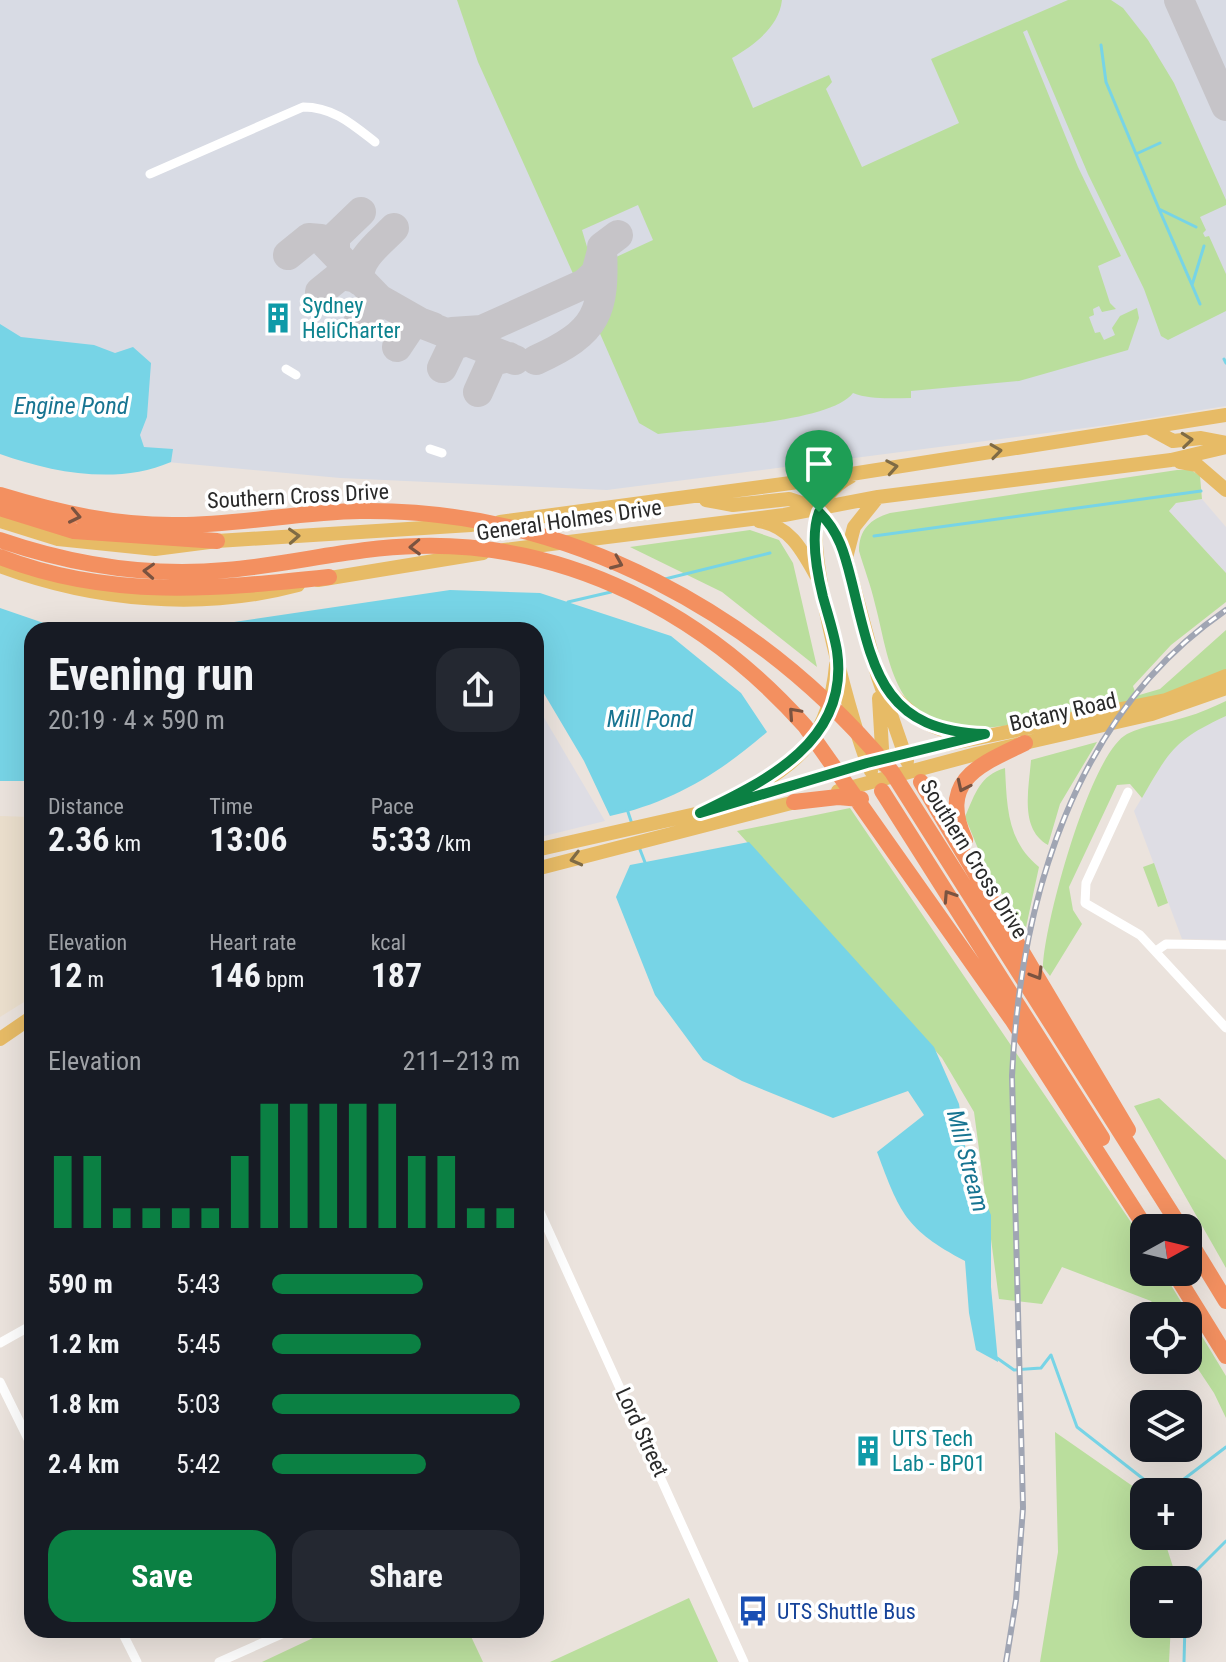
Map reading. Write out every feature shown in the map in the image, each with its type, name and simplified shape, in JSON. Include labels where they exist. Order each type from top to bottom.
[{"type":"highway","name":"Southern Cross Drive","points":[[0,495],[91,519],[179,525],[359,511],[434,515],[499,526],[564,543],[617,563],[674,590],[762,645],[852,725],[892,772],[1172,1214]]},
{"type":"highway","points":[[0,508],[74,531],[217,541]]},
{"type":"highway","points":[[0,540],[77,562],[132,570],[226,570],[419,546],[519,555],[605,580],[660,605],[719,644],[771,687],[829,758],[1013,1021],[1137,1214]]},
{"type":"highway","points":[[0,557],[65,578],[151,588],[243,587],[329,577]]},
{"type":"highway","points":[[998,907],[963,836],[957,812],[958,793],[971,771],[1025,743]]},
{"type":"highway","points":[[917,776],[1111,1098],[1174,1214]]},
{"type":"highway","points":[[874,784],[903,824],[1149,1214]]},
{"type":"highway","points":[[794,802],[856,797],[879,805],[903,824]]},
{"type":"highway","name":"Southern Cross Drive","points":[[1202,1262],[1226,1301]]},
{"type":"highway","points":[[1183,1286],[1214,1335]]},
{"type":"highway","points":[[1188,1286],[1226,1356]]},
{"type":"main road","name":"General Holmes Drive","points":[[0,521],[58,539],[115,548],[155,549],[217,541],[435,528],[866,472],[1226,415]]},
{"type":"main road","name":"General Holmes Drive","points":[[1151,429],[1173,441],[1201,438],[1226,445]]},
{"type":"main road","name":"General Holmes Drive","points":[[0,566],[72,589],[186,600],[273,592],[329,577],[818,509],[878,497],[1171,460],[1226,445]]},
{"type":"main road","points":[[1171,460],[1197,465],[1226,490]]},
{"type":"main road","points":[[866,472],[839,484],[818,509],[815,526],[819,580],[874,784]]},
{"type":"main road","name":"General Holmes Drive","points":[[690,497],[733,505],[789,499],[818,509]]},
{"type":"main road","points":[[848,566],[850,534],[878,497]]},
{"type":"main road","points":[[818,509],[839,538],[878,677],[903,753],[917,776]]},
{"type":"main road","points":[[746,519],[763,521],[787,532],[800,546],[819,580]]},
{"type":"main road","points":[[700,813],[779,771],[810,743],[832,702],[837,654]]},
{"type":"main road","name":"Botany Road","points":[[662,830],[700,813],[884,758],[985,734],[1109,714],[1166,700],[1226,676]]},
{"type":"main road","points":[[878,677],[904,707],[925,723],[954,733],[985,734]]},
{"type":"main road","points":[[874,784],[884,758],[878,677]]},
{"type":"main road","name":"Botany Road","points":[[544,866],[615,841],[917,776],[1025,743],[1152,714],[1226,688]]},
{"type":"main road","name":"Botany Road","points":[[544,849],[615,841]]},
{"type":"main road","points":[[0,1039],[24,1022]]},
{"type":"street","points":[[150,174],[303,107],[319,107],[339,115],[375,142]]},
{"type":"street","points":[[286,369],[296,375]]},
{"type":"street","points":[[430,449],[442,453]]},
{"type":"street","points":[[1128,792],[1086,883],[1084,898],[1088,907],[1140,935],[1226,1028]]},
{"type":"street","points":[[1156,951],[1166,944],[1226,945]]},
{"type":"street","name":"Lord Street","points":[[544,1221],[744,1662]]},
{"type":"street","points":[[0,1343],[24,1330]]},
{"type":"street","points":[[0,1382],[24,1431]]},
{"type":"street","points":[[125,1638],[137,1662]]},
{"type":"street","points":[[219,1662],[273,1638]]},
{"type":"shaded area","points":[[0,0],[1226,0],[1226,406],[1108,425],[607,490],[340,478],[38,450],[0,430]]},
{"type":"shaded area","points":[[1202,499],[1226,527],[1226,573],[1169,511],[1176,503]]},
{"type":"shaded area","points":[[1226,716],[1226,940],[1182,939],[1134,811],[1171,749],[1187,734]]},
{"type":"shaded area","points":[[544,718],[605,821],[544,836]]},
{"type":"shaded area","points":[[0,816],[24,817],[24,1002],[0,1017]]},
{"type":"green space","points":[[457,0],[782,0],[771,27],[732,58],[753,108],[829,75],[832,82],[826,89],[862,167],[959,123],[931,59],[1068,0],[1111,0],[1123,8],[1148,40],[1174,83],[1226,200],[1226,205],[1200,217],[1206,230],[1203,233],[1205,237],[1209,236],[1226,274],[1226,311],[1168,340],[1161,336],[1144,289],[1088,174],[1027,30],[1023,32],[1078,167],[1121,256],[1098,266],[1110,303],[1116,309],[1102,312],[1099,306],[1093,309],[1094,315],[1089,317],[1095,333],[1100,332],[1104,340],[1115,335],[1112,328],[1120,316],[1137,308],[1139,318],[1128,350],[1019,381],[911,391],[911,398],[874,398],[853,393],[840,403],[792,418],[658,434],[639,423],[598,329],[614,294],[614,258],[653,240],[638,205],[582,230],[590,257],[575,278],[478,62]]},
{"type":"green space","points":[[1191,470],[1200,476],[1202,499],[1176,503],[1169,511],[1226,573],[1226,602],[1171,645],[1133,686],[1135,692],[1129,698],[1160,689],[1226,630],[1226,670],[1179,692],[1093,712],[1099,699],[1087,697],[1072,715],[990,728],[944,726],[926,718],[913,706],[894,676],[859,551],[861,537],[871,522],[890,513]]},
{"type":"green space","points":[[750,530],[779,540],[793,563],[817,667],[722,592],[630,547]]},
{"type":"green space","points":[[1226,701],[1226,716],[1195,732],[1175,748],[1142,798],[1130,784],[1117,785],[1069,887],[1073,910],[1082,924],[1050,976],[1043,967],[1045,945],[1060,880],[1084,805],[1113,748],[1134,731],[1191,715]]},
{"type":"green space","points":[[1097,742],[1060,804],[1048,845],[1039,838],[1029,818],[1031,760]]},
{"type":"green space","points":[[1005,768],[1008,810],[1015,835],[1028,857],[1039,867],[1025,932],[986,868],[965,817],[984,781]]},
{"type":"green space","points":[[850,808],[1130,1220],[1130,1286],[1171,1286],[1181,1302],[1152,1302],[1062,1267],[1042,1304],[999,1299],[974,1112],[942,1058],[737,831]]},
{"type":"green space","points":[[1154,863],[1168,903],[1158,907],[1143,867]]},
{"type":"green space","points":[[1159,1098],[1226,1160],[1226,1268],[1202,1226],[1202,1214],[1195,1214],[1134,1106]]},
{"type":"green space","points":[[1202,1336],[1226,1376],[1226,1418],[1201,1374]]},
{"type":"green space","points":[[1055,1432],[1130,1484],[1130,1550],[1168,1550],[1173,1566],[1130,1566],[1130,1638],[1170,1638],[1169,1662],[1040,1662],[1058,1552]]},
{"type":"green space","points":[[689,1598],[718,1662],[550,1662]]},
{"type":"green space","points":[[313,1638],[472,1638],[483,1662],[262,1662]]},
{"type":"water","name":"Engine Pond","points":[[0,324],[21,337],[94,345],[115,353],[133,347],[151,363],[147,417],[140,435],[144,447],[173,449],[171,462],[129,473],[86,474],[0,454]]},
{"type":"water","name":"Mill Pond","points":[[450,590],[540,593],[671,636],[741,693],[767,732],[731,761],[674,795],[610,816],[584,761],[544,694],[544,622],[234,622]]},
{"type":"water","points":[[0,608],[41,622],[24,622],[24,781],[0,781]]},
{"type":"water","points":[[749,842],[934,1047],[959,1104],[967,1159],[991,1215],[991,1287],[998,1362],[976,1350],[969,1313],[965,1261],[929,1239],[907,1217],[877,1152],[924,1115],[908,1091],[833,1118],[742,1081],[703,1060],[655,995],[616,897],[630,865]]},
{"type":"waterway","points":[[1101,45],[1106,82],[1159,209],[1196,227]]},
{"type":"waterway","points":[[1136,154],[1160,143]]},
{"type":"waterway","points":[[1159,209],[1192,285],[1204,246]]},
{"type":"waterway","points":[[1192,285],[1200,304]]},
{"type":"waterway","points":[[1224,359],[1226,363]]},
{"type":"waterway","points":[[874,536],[1201,491]]},
{"type":"waterway","points":[[665,579],[770,553]]},
{"type":"waterway","points":[[568,602],[611,592]]},
{"type":"waterway","points":[[627,809],[632,824]]},
{"type":"waterway","points":[[639,847],[646,865]]},
{"type":"waterway","name":"Mill Stream","points":[[997,1358],[1014,1370],[1041,1368],[1051,1355],[1077,1427],[1142,1478]]},
{"type":"waterway","name":"Mill Stream","points":[[1185,1478],[1226,1447]]},
{"type":"waterway","name":"Mill Stream","points":[[1201,1566],[1226,1541]]},
{"type":"waterway","name":"Mill Stream","points":[[1184,1662],[1185,1638]]},
{"type":"taxiway","points":[[1179,0],[1226,106]]},
{"type":"taxiway","points":[[335,252],[335,237],[361,212]]},
{"type":"taxiway","points":[[360,281],[359,273],[365,259],[394,228]]},
{"type":"taxiway","points":[[536,360],[573,340],[593,317],[602,288],[602,247],[618,235]]},
{"type":"taxiway","points":[[288,255],[309,238],[321,239],[379,299],[423,324],[515,360]]},
{"type":"taxiway","points":[[452,332],[482,330],[584,284],[596,273],[602,251]]},
{"type":"taxiway","points":[[320,292],[341,275],[358,278]]},
{"type":"taxiway","points":[[358,323],[373,306],[388,304]]},
{"type":"taxiway","points":[[397,347],[411,326],[422,323],[433,327]]},
{"type":"taxiway","points":[[442,368],[453,345],[471,340]]},
{"type":"taxiway","points":[[478,392],[492,361],[509,357]]},
{"type":"railway","points":[[1006,1662],[1016,1600],[1023,1508],[1012,1076],[1017,1010],[1027,944],[1043,879],[1065,816],[1094,757],[1130,702],[1173,653],[1226,610]]},
{"type":"place","name":"Sydney HeliCharter","points":[[278,318]]},
{"type":"place","name":"UTS Tech Lab - BP01","points":[[868,1451]]},
{"type":"place","name":"UTS Shuttle Bus","points":[[753,1611]]},
{"type":"route","points":[[819,512],[830,524],[844,550],[878,677],[910,713],[925,723],[954,733],[985,734],[903,753],[700,813],[746,791],[794,759],[818,733],[832,702],[837,654],[819,580],[815,526],[819,512]]}]
